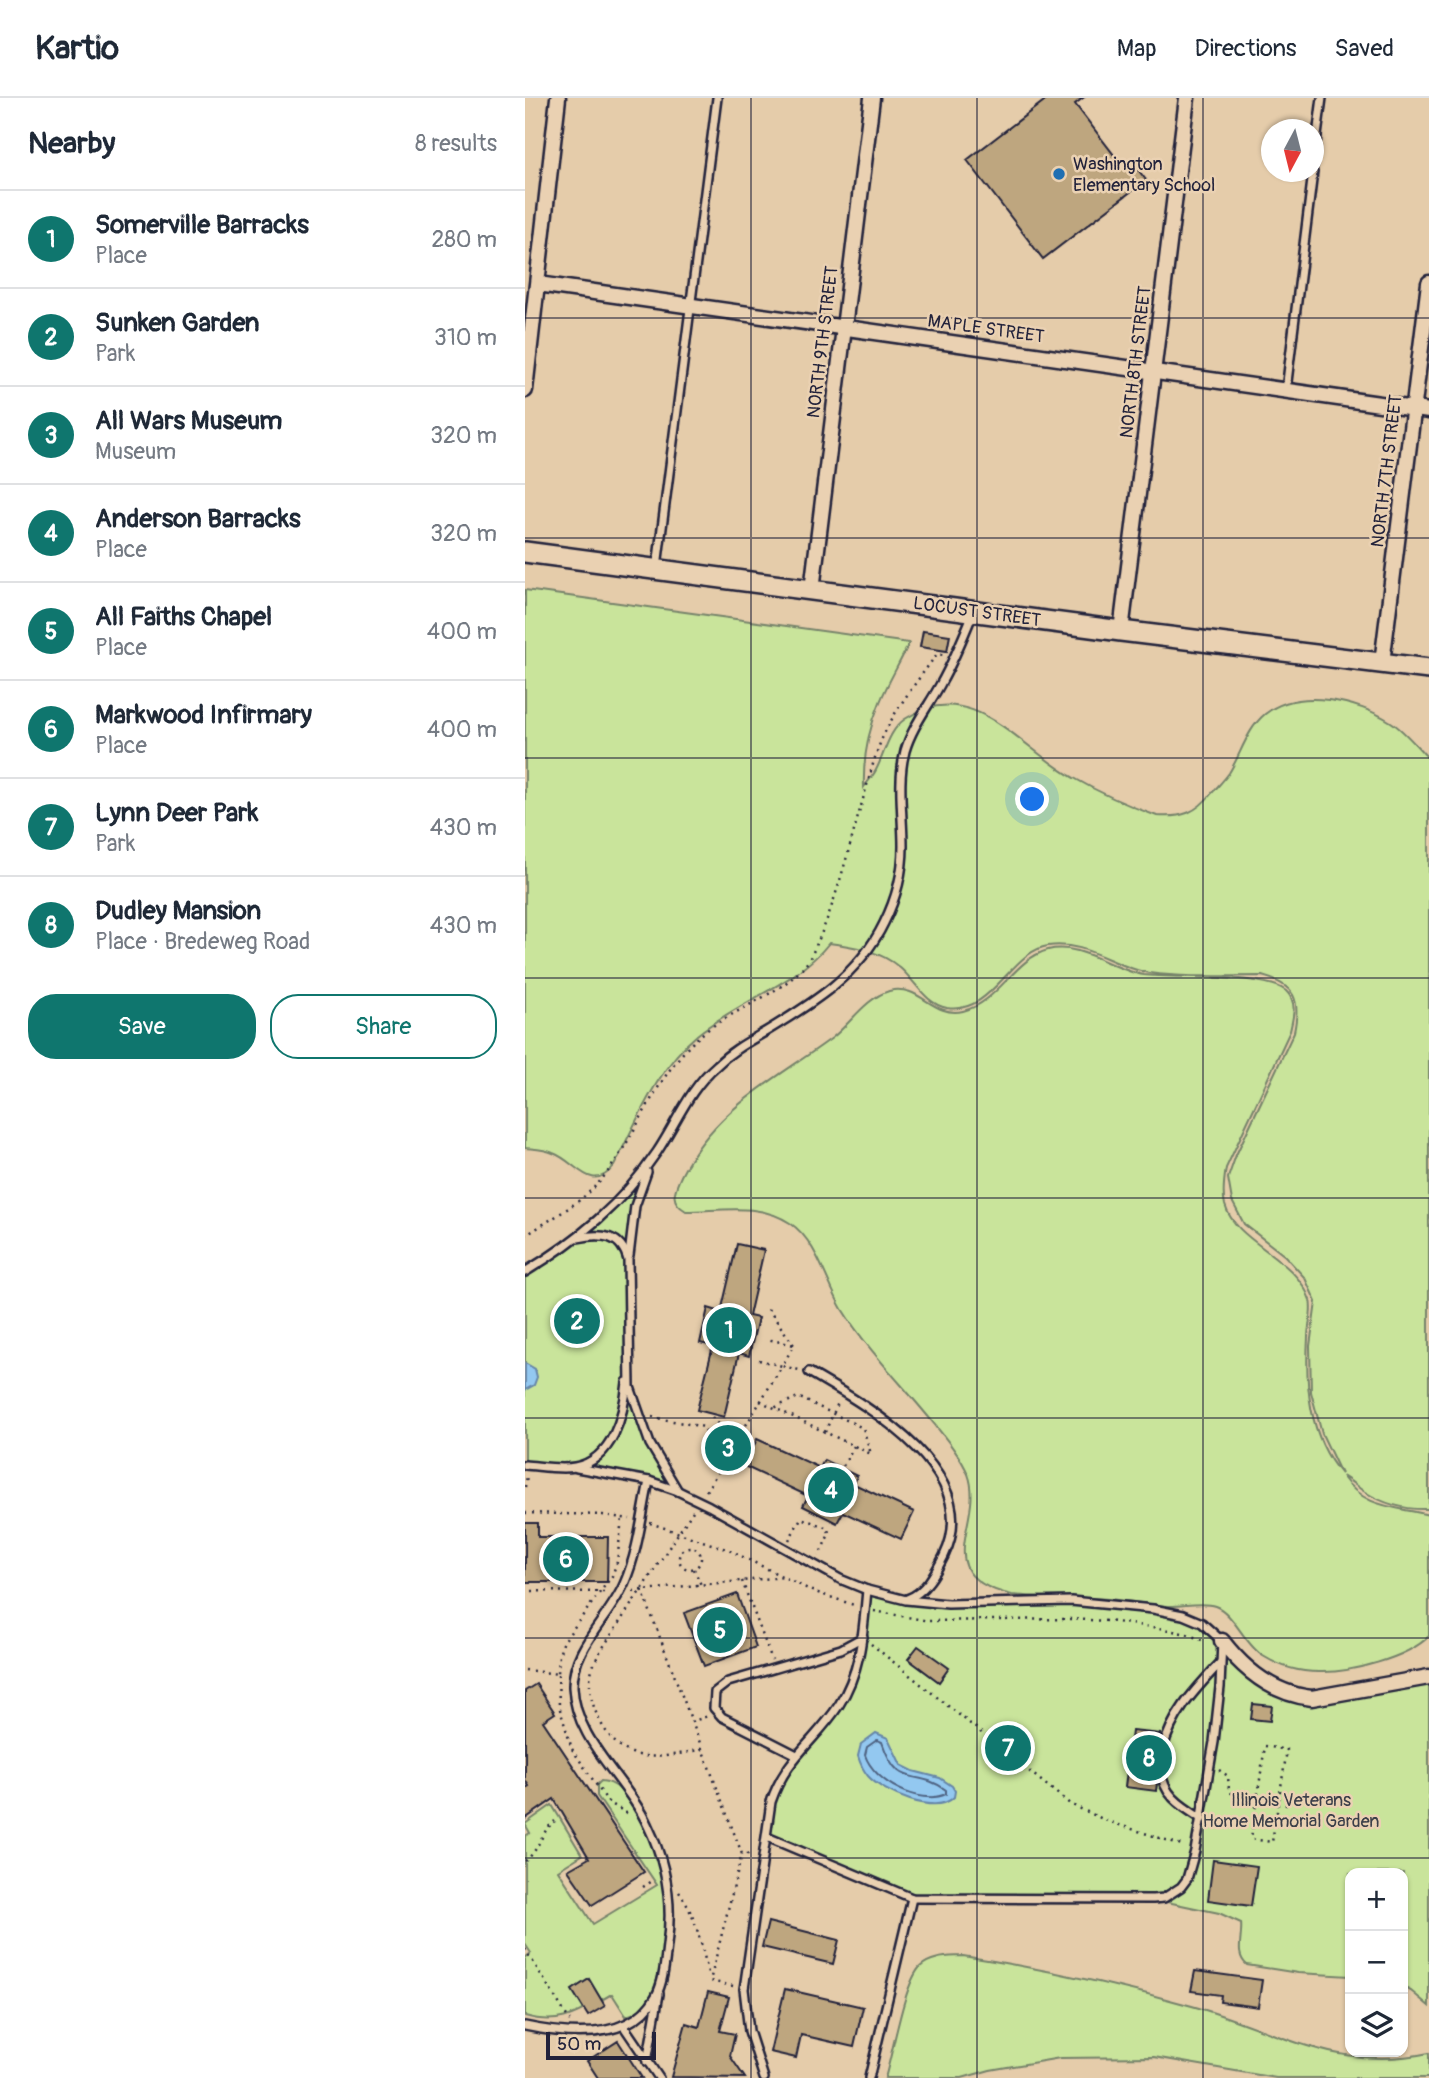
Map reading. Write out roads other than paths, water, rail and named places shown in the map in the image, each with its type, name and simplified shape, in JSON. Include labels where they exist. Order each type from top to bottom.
[{"type":"street","points":[[525,390],[558,98]]},
{"type":"street","name":"NORTH 9TH STREET","points":[[812,590],[871,98]]},
{"type":"street","name":"NORTH 8TH STREET","points":[[1121,631],[1188,98]]},
{"type":"street","name":"NORTH 7TH STREET","points":[[1382,663],[1422,410],[1429,283]]},
{"type":"street","name":"MAPLE STREET","points":[[538,284],[1422,410]]},
{"type":"street","name":"LOCUST STREET","points":[[525,552],[1429,669]]},
{"type":"street","points":[[1222,1642],[1245,1667],[1267,1684],[1281,1692],[1297,1696],[1312,1698],[1429,1676]]},
{"type":"lane","points":[[657,571],[717,98]]},
{"type":"lane","points":[[1320,119],[1322,98]]},
{"type":"lane","points":[[1286,391],[1312,182]]},
{"type":"lane","points":[[575,1468],[592,1460],[610,1441],[622,1416],[628,1371],[628,1260],[635,1206],[642,1181],[684,1103],[714,1067],[730,1053],[817,1001],[857,965],[872,944],[884,923],[901,874],[902,770],[905,751],[913,731],[954,657],[974,611]]},
{"type":"lane","points":[[525,1272],[577,1238],[612,1208],[636,1182],[658,1150]]},
{"type":"lane","points":[[577,1238],[594,1235],[616,1240],[623,1247],[628,1260]]},
{"type":"lane","points":[[628,1371],[638,1415],[650,1444],[678,1491]]},
{"type":"lane","points":[[810,1372],[885,1421],[936,1470],[947,1487],[954,1517],[949,1545],[924,1588],[907,1600]]},
{"type":"lane","points":[[525,1465],[575,1468],[649,1481],[678,1491],[814,1565],[867,1590],[907,1600],[948,1604],[1059,1601],[1124,1605],[1183,1615],[1202,1623],[1222,1642],[1220,1687],[1210,1768],[1195,1851],[1187,1879],[1181,1887],[1164,1898],[912,1898],[767,1837]]},
{"type":"lane","points":[[647,2062],[670,1921],[664,1873],[648,1825],[587,1733],[574,1697],[573,1678],[579,1655],[621,1592],[633,1558],[649,1481]]},
{"type":"lane","points":[[764,2078],[749,2031],[744,1989],[771,1802],[786,1767],[837,1707],[849,1687],[857,1667],[863,1637],[867,1590]]},
{"type":"lane","points":[[797,1755],[718,1713],[713,1700],[715,1692],[719,1686],[841,1649],[863,1637]]},
{"type":"lane","points":[[1163,1749],[1177,1712],[1221,1662]]},
{"type":"lane","points":[[1161,1767],[1164,1788],[1173,1799],[1202,1819]]},
{"type":"lane","points":[[869,2078],[912,1898]]},
{"type":"lane","points":[[525,2026],[577,2033],[622,2025],[647,2008],[660,1986]]},
{"type":"lane","points":[[622,2025],[659,2078]]},
{"type":"water","points":[[525,1363],[535,1369],[537,1377],[534,1385],[525,1390]]},
{"type":"water","points":[[876,1733],[888,1738],[901,1765],[940,1778],[952,1786],[954,1797],[946,1802],[923,1803],[897,1795],[875,1783],[868,1776],[858,1756],[861,1744]]},
{"type":"place","name":"Washington Elementary School","points":[[1059,174]]},
{"type":"place","name":"Sunken Garden","points":[[577,1321]]},
{"type":"place","name":"Somerville Barracks","points":[[729,1330]]},
{"type":"place","name":"All Wars Museum","points":[[728,1448]]},
{"type":"place","name":"Anderson Barracks","points":[[831,1490]]},
{"type":"place","name":"Markwood Infirmary","points":[[566,1559]]},
{"type":"place","name":"All Faiths Chapel","points":[[720,1630]]},
{"type":"place","name":"Lynn Deer Park","points":[[1008,1748]]},
{"type":"place","name":"Dudley Mansion","points":[[1149,1758]]},
{"type":"park label","name":"Illinois Veterans Home Memorial Garden","points":[[1291,1810]]}]
